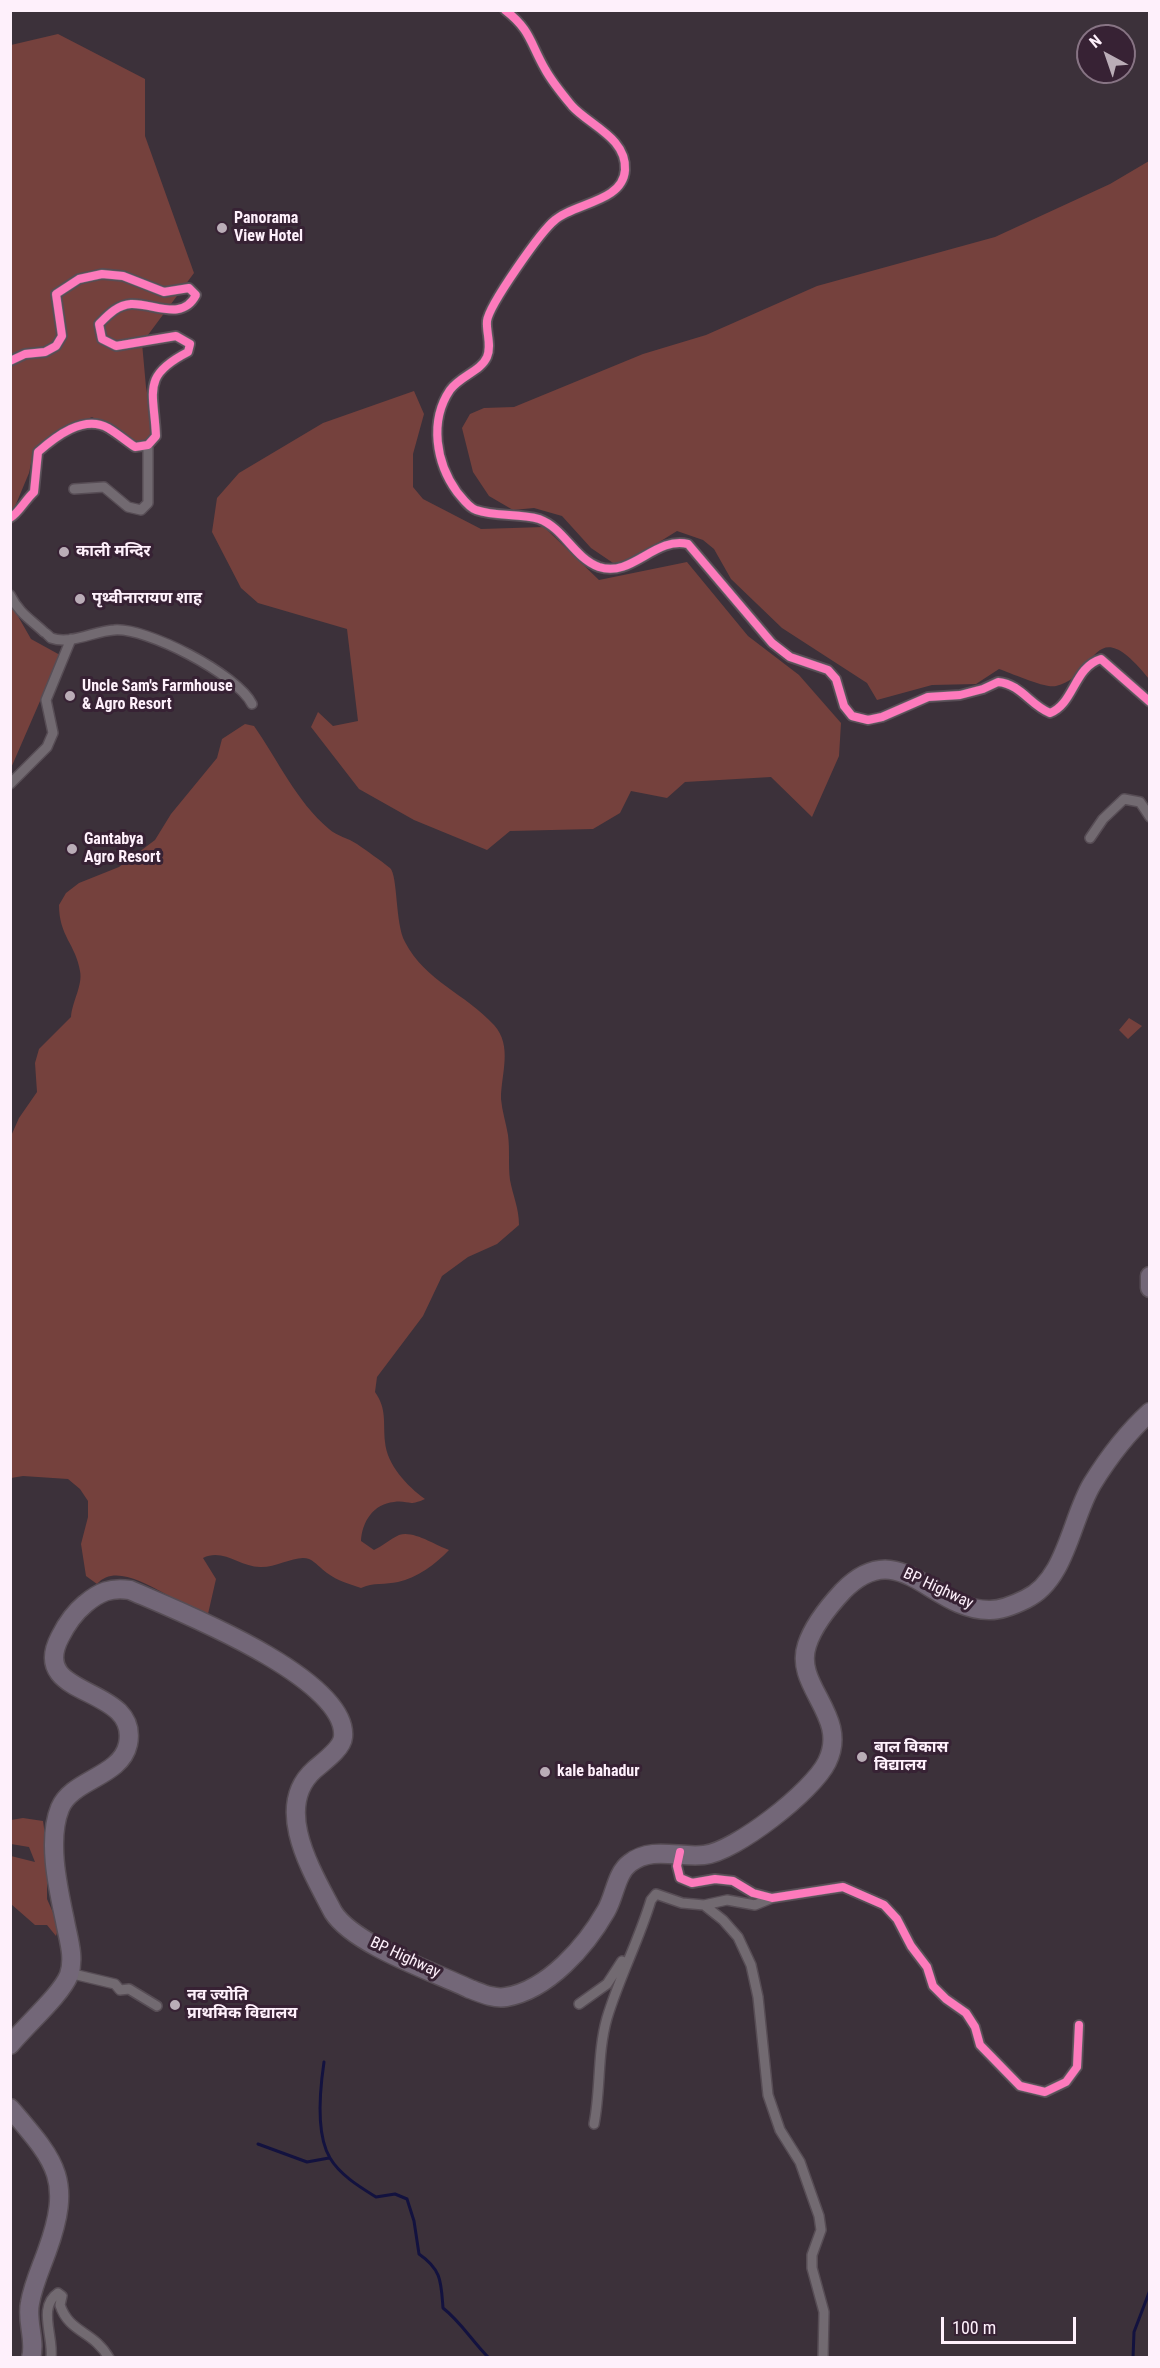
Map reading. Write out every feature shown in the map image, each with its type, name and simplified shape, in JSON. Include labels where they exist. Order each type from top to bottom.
[{"type":"highway","points":[[1149,1276],[1149,1288]]},
{"type":"highway","name":"BP Highway","points":[[69,1973],[72,1958],[59,1889],[56,1821],[67,1798],[112,1767],[124,1755],[129,1728],[114,1706],[67,1681],[55,1668],[52,1659],[62,1633],[78,1610],[99,1593],[109,1589],[130,1590],[273,1656],[331,1703],[341,1720],[343,1739],[337,1748],[310,1774],[299,1791],[295,1807],[297,1826],[314,1875],[333,1912],[346,1928],[372,1944],[470,1989],[497,1998],[506,1997],[531,1988],[555,1972],[591,1933],[606,1911],[627,1864],[644,1857],[680,1852],[703,1855],[717,1852],[742,1840],[795,1798],[826,1765],[832,1749],[831,1723],[809,1678],[805,1652],[823,1616],[844,1590],[868,1572],[887,1569],[907,1575],[963,1603],[990,1610],[1025,1599],[1038,1592],[1059,1562],[1092,1485],[1131,1430],[1149,1412]]},
{"type":"highway","points":[[10,2045],[69,1973]]},
{"type":"highway","points":[[10,2108],[51,2161],[58,2176],[61,2200],[56,2226],[29,2305],[32,2358]]},
{"type":"street","points":[[505,10],[526,28],[546,70],[571,104],[610,136],[624,160],[625,171],[620,185],[592,203],[569,210],[544,231],[497,299],[487,320],[489,350],[487,359],[457,382],[445,400],[437,437],[438,452],[452,483],[462,498],[474,510],[540,519],[552,526],[571,546],[598,566],[616,570],[673,543],[688,544],[772,643],[790,657],[828,670],[836,679],[844,706],[852,716],[868,720],[882,717],[928,697],[960,695],[984,689],[998,682],[1015,686],[1038,707],[1050,713],[1059,710],[1088,666],[1101,659],[1149,702]]},
{"type":"street","points":[[10,361],[25,354],[45,352],[56,346],[62,336],[56,294],[79,279],[102,274],[123,276],[165,292],[189,288],[196,296],[190,305],[181,310],[131,304],[115,309],[99,324],[102,339],[116,346],[176,336],[190,344],[188,352],[165,364],[156,378],[152,392],[156,436],[148,446],[148,503],[141,510],[128,507],[104,487],[74,489]]},
{"type":"street","points":[[10,518],[16,516],[23,502],[34,492],[38,453],[64,432],[83,425],[98,425],[108,428],[135,447],[148,446]]},
{"type":"street","points":[[10,595],[20,613],[50,638],[71,639],[114,630],[140,631],[226,675],[241,687],[252,704]]},
{"type":"street","points":[[10,784],[47,747],[52,733],[46,700],[71,639]]},
{"type":"street","points":[[1090,838],[1106,816],[1124,799],[1140,802],[1149,817]]},
{"type":"street","points":[[680,1852],[677,1866],[680,1878],[686,1881],[692,1883],[715,1879],[733,1881],[753,1893],[772,1898]]},
{"type":"street","points":[[594,2124],[600,2096],[599,2069],[606,2019],[651,1900],[656,1894],[682,1903],[704,1905],[727,1900],[755,1905],[772,1898],[843,1887],[884,1905],[897,1918],[911,1946],[927,1967],[933,1986],[946,1999],[966,2013],[975,2027],[980,2045],[1020,2086],[1045,2092],[1066,2082],[1077,2067],[1079,2025]]},
{"type":"street","points":[[704,1905],[723,1920],[738,1937],[751,1965],[758,1997],[768,2095],[780,2130],[800,2162],[819,2216],[822,2230],[812,2255],[812,2268],[824,2312],[823,2358]]},
{"type":"street","points":[[579,2004],[608,1984],[645,1919]]},
{"type":"street","points":[[69,1973],[115,1984],[120,1990],[129,1989],[157,2006]]},
{"type":"street","points":[[51,2358],[52,2346],[47,2324],[48,2307],[52,2297],[58,2293],[62,2296],[60,2305],[69,2325],[93,2337],[109,2358]]},
{"type":"shaded area","points":[[58,34],[145,79],[145,136],[194,273],[142,343],[146,387],[154,432],[147,443],[133,442],[92,417],[60,431],[33,454],[29,473],[11,516],[11,45]]},
{"type":"shaded area","points":[[1149,161],[1149,679],[1130,659],[1116,649],[1106,648],[1097,653],[1070,680],[1056,686],[1037,683],[999,669],[976,684],[932,685],[877,700],[867,683],[782,628],[731,579],[714,549],[703,540],[677,531],[619,567],[591,548],[562,516],[534,508],[513,510],[489,496],[473,472],[462,428],[470,414],[484,408],[514,407],[643,354],[706,335],[817,286],[995,237],[1110,184]]},
{"type":"shaded area","points":[[414,391],[424,414],[413,454],[413,487],[423,499],[481,529],[544,527],[599,580],[687,562],[748,636],[799,675],[841,723],[839,756],[812,817],[771,777],[685,782],[667,798],[631,791],[620,813],[593,829],[510,831],[487,850],[414,820],[359,789],[311,727],[318,712],[333,726],[358,721],[347,629],[258,603],[241,588],[212,532],[217,498],[239,473],[323,423]]},
{"type":"shaded area","points":[[11,604],[31,639],[60,655],[11,768]]},
{"type":"shaded area","points":[[245,724],[254,726],[297,793],[317,818],[332,831],[357,844],[390,868],[393,872],[402,934],[413,955],[423,967],[483,1014],[500,1033],[505,1051],[501,1099],[508,1135],[510,1180],[519,1225],[497,1244],[468,1257],[442,1276],[423,1316],[377,1377],[375,1392],[383,1410],[385,1442],[390,1459],[411,1488],[425,1499],[412,1503],[394,1502],[380,1506],[366,1521],[361,1541],[374,1550],[399,1535],[405,1534],[449,1550],[419,1574],[398,1582],[361,1588],[335,1578],[309,1559],[299,1558],[260,1567],[225,1556],[210,1556],[203,1558],[216,1579],[208,1614],[135,1579],[121,1576],[108,1577],[97,1584],[86,1576],[81,1544],[88,1517],[88,1501],[80,1489],[68,1479],[23,1476],[11,1478],[11,1136],[19,1118],[37,1092],[35,1063],[39,1049],[71,1017],[80,982],[78,962],[62,925],[59,905],[66,893],[79,883],[119,867],[155,840],[171,814],[217,758],[222,739]]},
{"type":"shaded area","points":[[1129,1018],[1142,1026],[1128,1039],[1119,1030]]},
{"type":"shaded area","points":[[23,1818],[43,1821],[47,1849],[47,1899],[59,1926],[56,1936],[47,1925],[35,1925],[11,1904],[11,1856],[35,1862],[29,1847],[11,1844],[11,1820]]},
{"type":"waterway","points":[[324,2062],[320,2124],[325,2148],[330,2158],[345,2175],[376,2197],[395,2194],[407,2199],[414,2221],[419,2254],[427,2260],[439,2277],[443,2308],[489,2358]]},
{"type":"waterway","points":[[258,2144],[307,2162],[329,2158]]},
{"type":"waterway","points":[[1133,2358],[1134,2332],[1150,2290]]},
{"type":"cycle path","points":[[505,10],[525,31],[548,74],[572,106],[614,141],[624,159],[625,170],[622,181],[616,189],[596,201],[563,214],[539,238],[516,269],[490,313],[487,321],[489,348],[487,357],[480,366],[454,385],[443,402],[437,428],[440,455],[450,481],[466,502],[473,509],[484,512],[524,516],[548,523],[583,557],[599,567],[611,569],[622,567],[665,546],[676,543],[688,544],[772,643],[790,657],[828,670],[836,679],[844,706],[852,716],[868,720],[882,717],[928,697],[960,695],[998,682],[1013,687],[1050,713],[1064,702],[1085,670],[1092,663],[1101,659],[1150,702]]},
{"type":"cycle path","points":[[10,361],[25,354],[45,352],[56,346],[62,336],[56,294],[79,279],[102,274],[123,276],[164,292],[189,288],[196,295],[183,308],[167,309],[140,304],[121,306],[99,324],[102,339],[116,346],[176,336],[190,344],[188,352],[163,369],[157,377],[153,396],[156,436],[148,445],[135,447],[99,424],[80,425],[61,434],[38,452],[34,492],[10,518]]},
{"type":"cycle path","points":[[680,1852],[677,1866],[680,1878],[692,1883],[715,1879],[733,1881],[753,1893],[772,1898],[843,1887],[884,1905],[897,1919],[911,1946],[927,1967],[933,1986],[946,1999],[966,2013],[975,2027],[980,2045],[1020,2086],[1045,2092],[1066,2082],[1077,2067],[1079,2025]]},
{"type":"place","name":"Panorama View Hotel","points":[[222,228]]},
{"type":"place","name":"काली मन्दिर","points":[[64,552]]},
{"type":"place","name":"पृथ्वीनारायण शाह","points":[[80,599]]},
{"type":"place","name":"Uncle Sam's Farmhouse & Agro Resort","points":[[70,696]]},
{"type":"place","name":"Gantabya Agro Resort","points":[[72,849]]},
{"type":"place","name":"बाल विकास विद्यालय","points":[[862,1757]]},
{"type":"place","name":"kale bahadur","points":[[545,1772]]},
{"type":"place","name":"नव ज्योति प्राथमिक विद्यालय","points":[[175,2005]]}]
